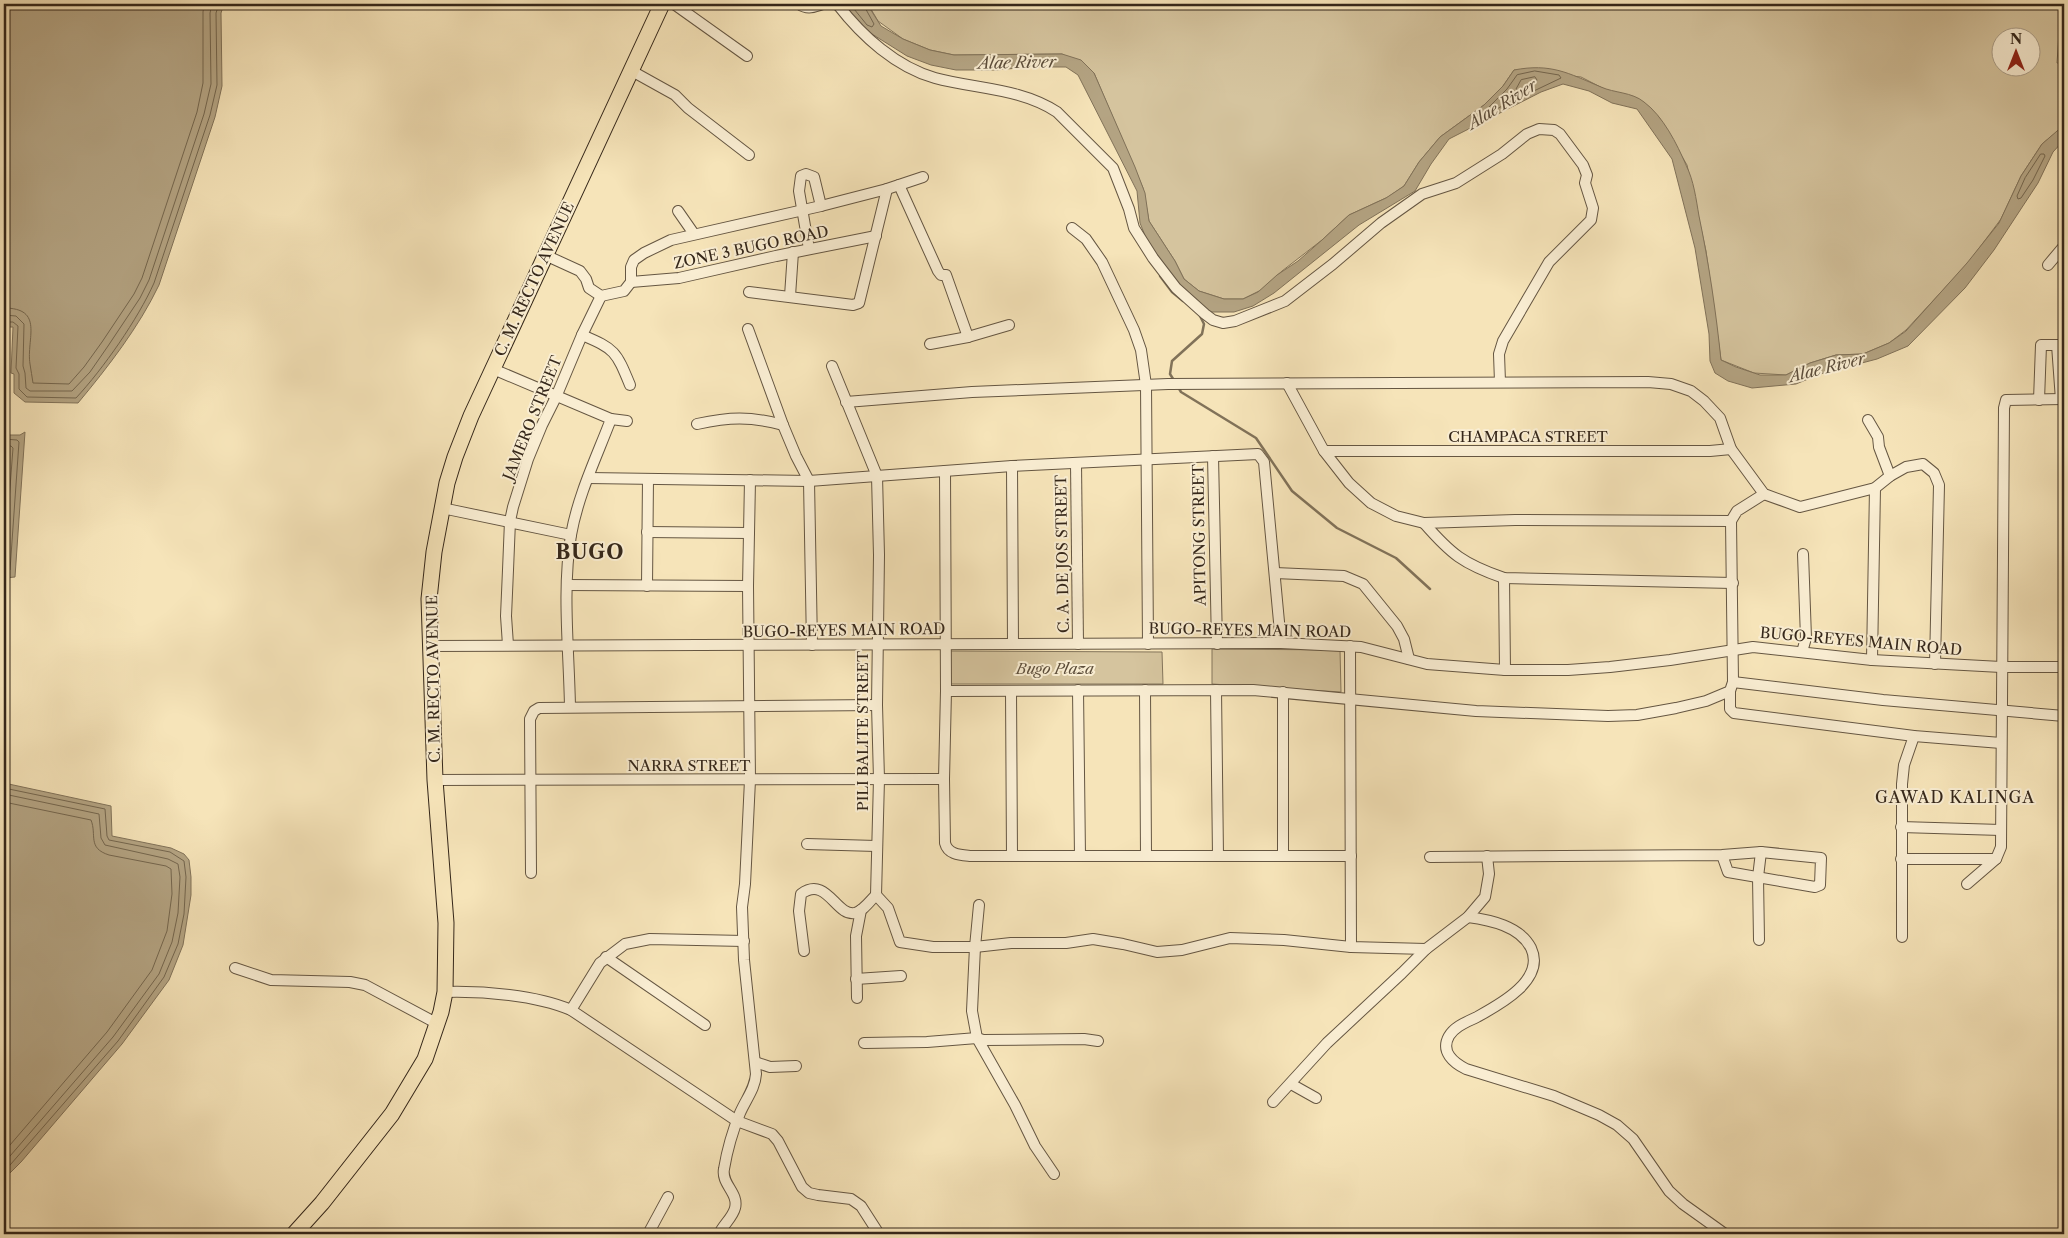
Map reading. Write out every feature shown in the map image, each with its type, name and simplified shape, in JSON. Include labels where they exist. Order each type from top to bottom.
[{"type":"highway","name":"C. M. RECTO AVENUE","points":[[294,1234],[350,1170],[392,1114],[425,1059],[438,1024],[445,992],[446,923],[435,780],[429,646],[429,599],[442,508],[455,457],[493,369],[662,4]]},
{"type":"street","points":[[674,4],[747,56]]},
{"type":"street","points":[[798,4],[804,8],[812,8],[823,4]]},
{"type":"street","points":[[834,4],[838,5],[874,43],[893,58],[913,69],[934,78],[1024,96],[1057,112],[1113,168],[1129,209],[1134,228],[1153,258],[1176,288],[1205,314],[1214,320],[1223,322],[1235,321],[1286,301],[1381,223],[1422,194],[1456,183],[1502,154],[1527,134],[1539,129],[1554,130],[1560,134],[1585,170],[1587,175],[1585,183],[1593,215],[1587,225],[1549,262],[1503,341],[1498,354],[1500,382]]},
{"type":"street","points":[[630,70],[675,95],[688,108],[748,155]]},
{"type":"street","points":[[809,249],[799,184],[801,176],[810,174],[816,182],[821,206]]},
{"type":"street","points":[[545,255],[580,272],[586,279],[589,288],[601,296],[624,291],[631,282],[631,267],[634,260],[671,240],[803,211],[887,189],[923,177]]},
{"type":"street","points":[[899,185],[938,271],[941,275],[946,275],[968,337]]},
{"type":"street","points":[[749,292],[853,305],[859,303],[887,189]]},
{"type":"street","points":[[678,211],[694,234]]},
{"type":"street","points":[[1072,228],[1086,239],[1102,262],[1134,330],[1141,350],[1146,386],[1148,644]]},
{"type":"street","name":"ZONE 3 BUGO ROAD","points":[[631,282],[679,278],[793,252],[876,236]]},
{"type":"street","points":[[2048,265],[2062,251]]},
{"type":"street","points":[[790,296],[793,252]]},
{"type":"street","name":"JAMERO STREET","points":[[508,645],[506,616],[510,521],[528,459],[601,296]]},
{"type":"street","points":[[930,344],[968,337],[1008,325]]},
{"type":"street","points":[[748,329],[782,425],[809,481],[812,645]]},
{"type":"street","points":[[582,335],[603,343],[617,355],[630,385]]},
{"type":"street","points":[[1967,884],[1996,859],[2001,847],[2004,408],[2006,400],[2063,402],[2061,345],[2041,345],[2039,400]]},
{"type":"street","name":"PILI BALITE STREET","points":[[832,366],[877,476],[877,705],[879,779],[876,895]]},
{"type":"street","points":[[493,369],[612,419],[627,421]]},
{"type":"street","points":[[846,402],[972,392],[1168,384],[1500,382],[1648,382],[1671,384],[1691,391],[1716,413],[1723,424],[1731,449],[1764,494],[1800,507],[1876,488],[1890,476],[1906,467],[1923,464],[1934,473],[1939,485],[1935,664]]},
{"type":"street","points":[[1287,383],[1324,451],[1349,483],[1371,503],[1396,516],[1424,522],[1515,520],[1731,521]]},
{"type":"street","points":[[697,424],[722,418],[743,417],[782,425]]},
{"type":"street","points":[[570,707],[567,585],[571,535],[588,478],[612,419]]},
{"type":"street","points":[[1868,420],[1878,437],[1879,447],[1890,476]]},
{"type":"street","name":"CHAMPACA STREET","points":[[1324,451],[1710,451],[1731,449]]},
{"type":"street","points":[[588,478],[809,481],[945,470],[1258,454],[1263,457],[1281,643]]},
{"type":"street","name":"APITONG STREET","points":[[1213,456],[1217,644]]},
{"type":"street","name":"C. A. DE JOS STREET","points":[[1076,463],[1078,644]]},
{"type":"street","points":[[1012,466],[1014,644]]},
{"type":"street","points":[[945,470],[946,691],[944,779],[946,847],[956,854],[963,855],[1351,856]]},
{"type":"street","points":[[647,586],[648,479]]},
{"type":"street","points":[[719,1234],[735,1208],[734,1196],[724,1181],[723,1176],[737,1121],[755,1082],[742,907],[745,884],[750,780],[748,533],[750,480]]},
{"type":"street","points":[[1872,660],[1876,488]]},
{"type":"street","points":[[1764,494],[1737,511],[1731,521],[1733,649],[1730,709],[1734,713],[1914,736],[2001,743]]},
{"type":"street","points":[[442,508],[571,535]]},
{"type":"street","points":[[1424,522],[1443,545],[1457,557],[1476,569],[1504,578],[1733,583]]},
{"type":"street","points":[[647,532],[748,533]]},
{"type":"street","points":[[1802,652],[1806,638],[1803,554]]},
{"type":"street","points":[[1275,574],[1344,576],[1364,584],[1404,639],[1409,659]]},
{"type":"street","points":[[1504,578],[1504,670]]},
{"type":"street","points":[[567,585],[748,586]]},
{"type":"street","name":"BUGO-REYES MAIN ROAD","points":[[429,646],[1281,643],[1376,649],[1409,659],[1449,666],[1504,670],[1568,670],[1610,667],[1759,647],[1872,660],[2001,667],[2064,667]]},
{"type":"street","points":[[1350,646],[1351,947]]},
{"type":"street","points":[[946,691],[1216,690],[1283,692],[1476,711],[1608,716],[1637,715],[1706,701],[1731,687],[2064,716]]},
{"type":"street","points":[[1078,690],[1080,856]]},
{"type":"street","points":[[1145,690],[1146,856]]},
{"type":"street","points":[[1216,690],[1218,856]]},
{"type":"street","points":[[1011,691],[1012,856]]},
{"type":"street","points":[[1283,692],[1283,856]]},
{"type":"street","points":[[531,873],[529,780],[531,715],[538,708],[877,705]]},
{"type":"street","points":[[1902,937],[1900,828],[1904,765],[1914,736]]},
{"type":"street","name":"NARRA STREET","points":[[435,780],[944,779]]},
{"type":"street","points":[[1900,828],[2001,830]]},
{"type":"street","points":[[807,844],[876,846]]},
{"type":"street","points":[[1759,940],[1758,877],[1760,852]]},
{"type":"street","points":[[1430,857],[1722,855],[1760,852],[1818,857],[1822,859],[1820,885],[1815,887],[1728,872],[1722,855]]},
{"type":"street","points":[[1273,1102],[1327,1043],[1426,949],[1468,917],[1485,897],[1489,874],[1487,856]]},
{"type":"street","points":[[1901,859],[1996,859]]},
{"type":"street","points":[[804,951],[799,911],[801,894],[806,890],[822,890],[845,912],[854,913],[861,910],[876,895],[888,908],[900,942],[933,947],[974,947],[1011,943],[1066,942],[1093,939],[1157,952],[1182,950],[1230,938],[1284,940],[1351,947],[1426,949]]},
{"type":"street","points":[[979,905],[974,947],[972,1011],[977,1038],[1015,1105],[1035,1146],[1054,1174]]},
{"type":"street","points":[[857,998],[856,936],[861,910]]},
{"type":"street","points":[[1468,917],[1490,920],[1523,936],[1533,954],[1534,966],[1530,977],[1508,998],[1456,1028],[1447,1042],[1446,1050],[1450,1057],[1466,1069],[1554,1096],[1600,1115],[1617,1125],[1633,1139],[1669,1191],[1683,1204],[1725,1234]]},
{"type":"street","points":[[571,1010],[594,970],[606,957],[625,944],[650,939],[744,941]]},
{"type":"street","points":[[606,957],[705,1025]]},
{"type":"street","points":[[235,968],[271,980],[350,982],[364,985],[438,1024]]},
{"type":"street","points":[[856,979],[901,976]]},
{"type":"street","points":[[445,992],[536,998],[571,1010],[737,1121],[772,1134],[778,1141],[802,1187],[809,1193],[851,1199],[861,1206],[880,1234]]},
{"type":"street","points":[[864,1043],[928,1042],[977,1038],[983,1040],[1084,1038],[1098,1041]]},
{"type":"street","points":[[755,1062],[770,1067],[796,1066]]},
{"type":"street","points":[[1291,1084],[1316,1098]]},
{"type":"street","points":[[648,1234],[668,1197]]},
{"type":"green space","points":[[868,4],[2061,4],[2057,63],[2064,63],[2064,126],[2042,144],[2021,176],[2001,219],[1968,263],[1906,330],[1889,343],[1863,354],[1836,355],[1810,363],[1786,375],[1754,373],[1721,360],[1706,251],[1687,165],[1659,117],[1581,77],[1514,70],[1503,86],[1484,105],[1440,137],[1419,162],[1404,186],[1388,197],[1349,215],[1322,240],[1261,290],[1243,299],[1224,299],[1199,291],[1184,279],[1175,261],[1149,221],[1143,188],[1094,73],[1062,54],[954,55],[930,50],[903,39],[878,21]]},
{"type":"green space","points":[[1212,649],[1340,650],[1341,692],[1212,684]]},
{"type":"green space","name":"Bugo Plaza","points":[[947,651],[1162,652],[1163,684],[948,684]]},
{"type":"water","points":[[4,4],[224,4],[221,13],[222,86],[215,117],[159,285],[142,316],[122,346],[78,403],[25,402],[14,393],[14,374],[11,373],[13,327],[4,327]]},
{"type":"water","name":"Alae River","points":[[844,4],[867,4],[881,26],[903,39],[930,50],[954,55],[1062,54],[1081,60],[1094,73],[1135,167],[1145,193],[1149,221],[1175,261],[1184,279],[1199,291],[1224,299],[1243,299],[1258,292],[1277,275],[1298,261],[1349,215],[1386,198],[1404,186],[1419,162],[1440,137],[1484,105],[1503,86],[1514,70],[1539,68],[1559,71],[1579,77],[1606,89],[1634,96],[1651,108],[1669,131],[1691,177],[1709,270],[1721,360],[1760,375],[1786,375],[1810,363],[1836,355],[1863,354],[1889,343],[1906,331],[1967,263],[1999,223],[2021,176],[2042,144],[2064,125],[2064,140],[2053,152],[2038,183],[1994,250],[1965,288],[1908,346],[1877,359],[1820,374],[1796,384],[1752,388],[1728,381],[1715,373],[1710,361],[1709,334],[1695,248],[1672,159],[1637,109],[1612,103],[1589,91],[1563,84],[1541,92],[1449,139],[1415,191],[1359,225],[1274,293],[1253,306],[1234,312],[1212,312],[1192,303],[1148,243],[1140,223],[1137,191],[1078,75],[1066,67],[956,70],[931,65],[907,56],[864,29]]},
{"type":"water","points":[[25,432],[15,577],[4,578],[4,435],[20,435]]},
{"type":"water","points":[[4,783],[111,806],[112,836],[171,848],[184,854],[189,860],[191,895],[183,945],[169,980],[122,1044],[21,1162],[4,1179]]},
{"type":"waterway","points":[[1160,276],[1172,292],[1183,301]]},
{"type":"waterway","points":[[1175,382],[1170,374],[1172,361],[1202,334],[1204,324],[1199,314]]},
{"type":"waterway","points":[[1178,387],[1181,392],[1256,438],[1292,491],[1337,528],[1396,558],[1430,589]]},
{"type":"district","name":"BUGO","points":[[590,552]]},
{"type":"district","name":"GAWAD KALINGA","points":[[1955,797]]}]
